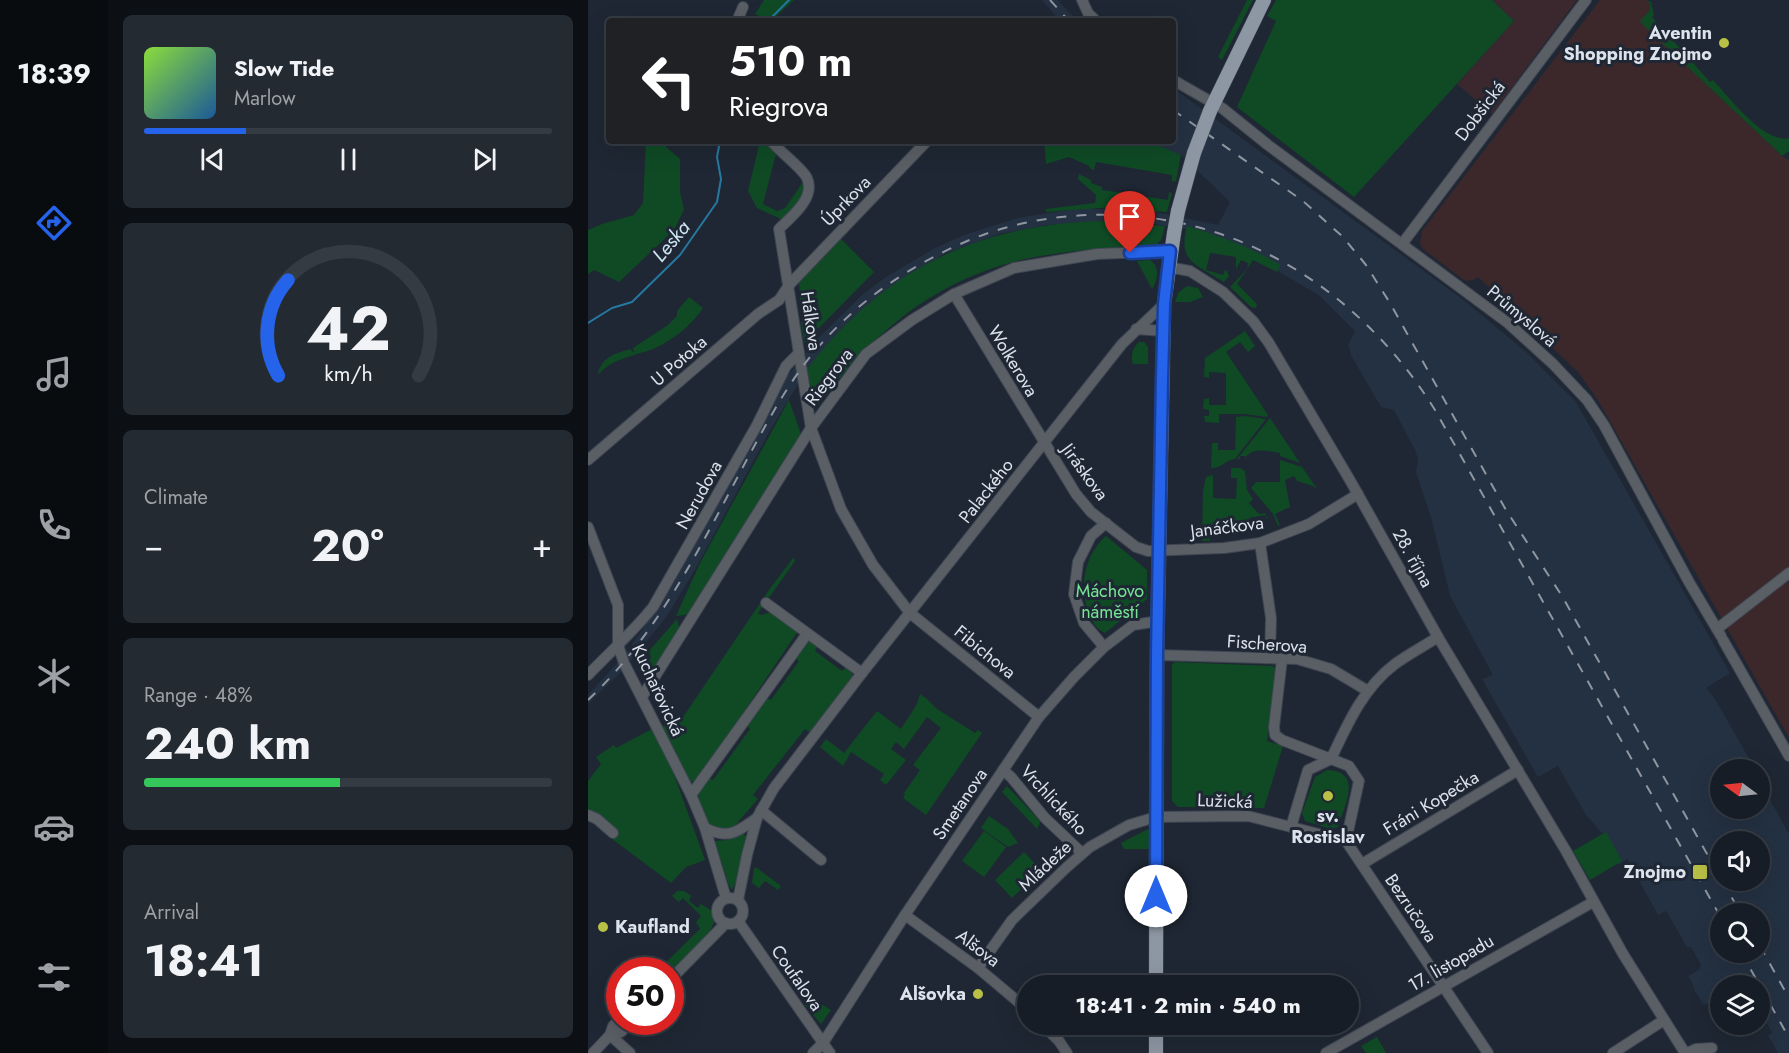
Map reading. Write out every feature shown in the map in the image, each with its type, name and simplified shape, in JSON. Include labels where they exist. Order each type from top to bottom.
[{"type":"main road","points":[[1156,975],[1157,654],[1164,304],[1168,267],[1178,211],[1194,153],[1211,107],[1264,0]]},
{"type":"main road","points":[[1156,1035],[1156,1053]]},
{"type":"street","points":[[1082,0],[1093,18]]},
{"type":"street","name":"Dobšická","points":[[1402,244],[1586,0]]},
{"type":"street","points":[[738,18],[743,7]]},
{"type":"street","name":"Průmyslová","points":[[1176,82],[1508,323],[1553,364],[1587,400],[1604,425],[1689,582],[1789,756]]},
{"type":"street","name":"Hálkova","points":[[774,144],[807,178],[806,199],[795,214],[779,228],[811,428],[842,509],[873,566],[910,612]]},
{"type":"street","name":"Úprkova","points":[[789,285],[924,144]]},
{"type":"street","name":"Riegrova","points":[[642,697],[811,428],[866,354],[912,320],[954,294],[1014,268],[1097,254],[1170,251]]},
{"type":"street","name":"28. října","points":[[1168,267],[1190,271],[1207,280],[1231,298],[1253,321],[1358,494],[1438,637],[1581,876],[1593,902],[1686,1053]]},
{"type":"street","name":"U Potoka","points":[[588,460],[758,315],[779,300],[789,285]]},
{"type":"street","name":"Wolkerova","points":[[954,294],[1044,444]]},
{"type":"street","name":"Palackého","points":[[705,828],[720,835],[738,831],[759,814],[774,788],[862,673],[1122,344],[1164,304]]},
{"type":"street","points":[[1136,329],[1164,331]]},
{"type":"street","name":"Nerudova","points":[[588,675],[613,653],[653,607],[758,425],[786,366],[798,353]]},
{"type":"street","name":"Jiráskova","points":[[1044,444],[1076,494],[1091,512],[1141,550],[1160,550]]},
{"type":"street","name":"Janáčkova","points":[[1160,550],[1224,548],[1260,543],[1309,524],[1358,494]]},
{"type":"street","points":[[1104,647],[1084,623],[1074,594],[1078,562],[1091,536],[1106,523]]},
{"type":"street","name":"Kuchařovická","points":[[588,527],[618,605],[618,645],[624,663],[691,795],[705,828],[726,898]]},
{"type":"street","points":[[1260,543],[1271,618],[1270,658]]},
{"type":"street","points":[[1720,635],[1789,573]]},
{"type":"street","points":[[766,603],[862,673]]},
{"type":"street","name":"Fibichova","points":[[910,612],[1040,717]]},
{"type":"street","name":"Smetanova","points":[[813,1053],[823,1043],[905,915],[1040,717],[1067,684],[1104,647],[1133,625],[1159,621]]},
{"type":"street","points":[[691,795],[807,634]]},
{"type":"street","points":[[1291,827],[1308,770],[1331,759],[1352,715],[1368,691],[1394,665],[1438,637]]},
{"type":"street","name":"Fischerova","points":[[1157,654],[1297,659],[1331,669],[1368,691]]},
{"type":"street","points":[[1282,659],[1275,735],[1282,740],[1349,766],[1359,781],[1346,841]]},
{"type":"street","name":"Vrchlického","points":[[1003,770],[1045,818],[1082,853]]},
{"type":"street","name":"Fráni Kopečka","points":[[1362,864],[1518,770]]},
{"type":"street","points":[[684,966],[726,923],[738,921],[743,911],[738,900],[747,855],[759,814],[822,860]]},
{"type":"street","points":[[588,815],[597,819],[613,833]]},
{"type":"street","name":"Lužická","points":[[1156,817],[1248,816],[1346,841]]},
{"type":"street","name":"Mládeže","points":[[978,968],[1012,920],[1082,853],[1129,825],[1156,817]]},
{"type":"street","name":"Bezručova","points":[[1346,841],[1488,1053]]},
{"type":"street","points":[[726,923],[717,912],[720,902],[726,898],[738,900]]},
{"type":"street","name":"17. listopadu","points":[[1326,1053],[1593,902]]},
{"type":"street","name":"Alšova","points":[[905,915],[978,968],[1017,1001]]},
{"type":"street","name":"Coufalova","points":[[738,921],[830,1053]]},
{"type":"street","points":[[1612,1053],[1664,1020]]},
{"type":"street","points":[[593,1053],[610,1035],[630,1053]]},
{"type":"street","points":[[1053,1035],[1067,1053]]},
{"type":"street","points":[[1686,1053],[1696,1049],[1712,1048]]},
{"type":"shaded area","points":[[1042,0],[1058,0],[1074,18],[1057,18]]},
{"type":"shaded area","points":[[1492,0],[1577,0],[1492,114],[1457,84],[1514,21]]},
{"type":"shaded area","points":[[1600,0],[1646,0],[1650,4],[1650,10],[1644,25],[1782,156],[1789,160],[1789,738],[1599,402],[1579,373],[1478,277],[1466,281],[1423,249],[1420,243],[1422,231]]},
{"type":"shaded area","points":[[1176,90],[1465,301],[1525,351],[1576,402],[1730,673],[1706,688],[1715,699],[1749,759],[1710,759],[1710,819],[1770,819],[1770,800],[1789,834],[1789,1053],[1778,1053],[1768,1035],[1772,1033],[1770,1029],[1770,975],[1710,975],[1710,1002],[1704,1005],[1688,976],[1699,970],[1701,965],[1691,947],[1687,947],[1666,911],[1658,915],[1627,859],[1619,865],[1603,834],[1586,815],[1558,766],[1538,777],[1482,679],[1493,675],[1450,596],[1432,521],[1416,472],[1418,461],[1416,452],[1394,410],[1381,407],[1351,355],[1348,345],[1355,331],[1320,296],[1236,246],[1189,230],[1154,224],[1100,221],[1047,225],[999,234],[944,254],[854,316],[807,369],[768,434],[696,568],[665,619],[622,671],[588,704],[588,695],[627,652],[672,586],[784,381],[812,344],[862,295],[886,277],[935,248],[964,235],[1017,218],[1075,209],[1127,209],[1156,212],[1218,225],[1230,202],[1181,155],[1152,144],[1176,144]]},
{"type":"green space","points":[[764,0],[794,0],[774,18],[764,18],[755,14]]},
{"type":"green space","points":[[1247,0],[1253,0],[1222,60],[1218,57]]},
{"type":"green space","points":[[1276,0],[1492,0],[1514,21],[1354,197],[1237,107],[1276,21],[1267,16]]},
{"type":"green space","points":[[1646,0],[1651,2],[1654,15],[1652,17],[1710,82],[1713,80],[1758,127],[1779,138],[1789,138],[1789,151],[1782,156],[1643,25],[1640,21],[1650,10],[1650,4]]},
{"type":"green space","points":[[646,144],[665,146],[680,159],[680,192],[684,210],[674,230],[619,282],[594,270],[588,274],[588,230],[634,215],[643,203]]},
{"type":"green space","points":[[759,144],[770,144],[776,154],[763,204],[777,211],[785,208],[803,182],[806,185],[805,195],[783,220],[757,208],[748,191]]},
{"type":"green space","points":[[1044,144],[1154,144],[1181,155],[1176,181],[1172,182],[1172,175],[1096,162],[1094,170],[1069,157],[1046,164]]},
{"type":"green space","points":[[1079,174],[1091,180],[1091,183],[1102,187],[1102,190],[1168,200],[1169,192],[1172,193],[1167,212],[1100,208],[1046,212],[1046,209],[1095,203],[1096,195],[1078,179]]},
{"type":"green space","points":[[1100,221],[1165,226],[1161,240],[1157,244],[1025,259],[992,268],[932,296],[881,335],[836,383],[815,410],[807,369],[836,334],[867,305],[900,280],[936,259],[973,243],[1055,224]]},
{"type":"green space","points":[[1187,226],[1235,242],[1280,265],[1277,272],[1253,260],[1247,269],[1248,263],[1241,260],[1236,269],[1236,257],[1210,253],[1206,270],[1223,275],[1225,270],[1227,271],[1229,276],[1224,282],[1192,261],[1185,248]]},
{"type":"green space","points":[[841,239],[874,272],[804,343],[801,322],[819,305],[815,301],[804,314],[801,314],[799,283]]},
{"type":"green space","points":[[1150,260],[1157,273],[1152,289],[1137,261]]},
{"type":"green space","points":[[1247,269],[1237,284],[1257,304],[1256,308],[1251,307],[1230,287]]},
{"type":"green space","points":[[1187,286],[1198,288],[1203,297],[1190,302],[1175,302],[1178,293]]},
{"type":"green space","points":[[689,297],[703,308],[681,332],[653,349],[617,361],[598,373],[600,367],[610,356],[630,349],[634,353],[633,348],[668,325],[677,316],[677,311]]},
{"type":"green space","points":[[1245,331],[1255,346],[1248,352],[1240,342],[1226,352],[1268,415],[1267,417],[1219,414],[1219,423],[1205,422],[1204,416],[1209,416],[1209,410],[1203,409],[1204,399],[1209,398],[1209,405],[1226,405],[1226,373],[1209,372],[1209,378],[1204,377],[1205,358]]},
{"type":"green space","points":[[1139,342],[1144,342],[1148,347],[1148,364],[1133,364],[1133,352]]},
{"type":"green space","points":[[789,400],[801,434],[693,611],[676,616],[700,563]]},
{"type":"green space","points":[[1236,417],[1266,419],[1235,459],[1211,468],[1212,443],[1218,443],[1218,450],[1235,450]]},
{"type":"green space","points":[[1270,418],[1300,463],[1280,456],[1280,453],[1265,451],[1252,452],[1245,458],[1245,456],[1240,456],[1240,459],[1237,459]]},
{"type":"green space","points":[[1280,460],[1302,467],[1318,490],[1297,481],[1294,476],[1285,480],[1290,507],[1275,514],[1280,525],[1278,526],[1273,514],[1251,488],[1256,482],[1280,482]]},
{"type":"green space","points":[[1231,468],[1240,468],[1245,471],[1247,490],[1253,499],[1249,503],[1259,514],[1265,513],[1268,519],[1265,515],[1249,518],[1249,521],[1208,526],[1210,541],[1202,541],[1203,491],[1206,477],[1213,475],[1213,498],[1236,499],[1237,478],[1231,478]]},
{"type":"green space","name":"Máchovo náměstí","points":[[1106,536],[1147,570],[1147,599],[1105,633],[1096,627],[1088,611],[1084,581],[1093,552]]},
{"type":"green space","points":[[794,557],[795,561],[758,613],[761,615],[771,612],[798,631],[698,780],[691,782],[686,779],[660,727],[683,717]]},
{"type":"green space","points":[[677,619],[680,631],[650,679],[643,666],[651,658],[649,651]]},
{"type":"green space","points":[[813,641],[817,647],[815,651],[842,671],[846,667],[852,671],[852,681],[811,733],[805,729],[753,795],[758,799],[731,830],[710,827],[698,802],[703,785],[708,778],[713,780],[750,729],[745,724],[765,696],[771,700],[799,661],[795,658],[805,643]]},
{"type":"green space","points":[[1175,662],[1273,666],[1277,671],[1267,741],[1283,746],[1264,808],[1178,807],[1172,801],[1172,665]]},
{"type":"green space","points":[[920,694],[937,709],[975,733],[978,730],[982,733],[926,815],[903,798],[920,770],[913,765],[941,728],[927,717],[904,749],[896,742],[891,749],[906,760],[886,785],[880,780],[884,774],[851,752],[843,766],[820,747],[826,739],[844,753],[877,711],[901,729],[917,704]]},
{"type":"green space","points":[[652,729],[673,772],[705,860],[686,867],[671,883],[600,830],[601,827],[588,817],[588,781],[601,764],[596,757],[614,745],[616,748]]},
{"type":"green space","points":[[1327,770],[1338,772],[1345,777],[1349,791],[1338,827],[1331,829],[1305,821],[1302,813],[1315,777]]},
{"type":"green space","points":[[1007,786],[1039,820],[1037,829],[1002,792]]},
{"type":"green space","points":[[989,816],[1008,829],[1018,843],[1008,847],[981,828]]},
{"type":"green space","points":[[1150,830],[1149,849],[1124,849],[1121,843]]},
{"type":"green space","points":[[984,831],[1006,847],[984,877],[962,861]]},
{"type":"green space","points":[[1606,832],[1622,861],[1590,880],[1573,851]]},
{"type":"green space","points":[[742,833],[746,836],[738,877],[732,890],[715,841],[727,840]]},
{"type":"green space","points":[[1024,852],[1041,870],[1012,898],[995,880]]},
{"type":"green space","points":[[754,868],[781,886],[778,890],[765,881],[759,888],[752,883]]},
{"type":"green space","points":[[677,891],[688,893],[691,896],[689,901],[698,908],[701,904],[713,912],[715,918],[707,935],[684,959],[684,957],[671,957],[700,929],[696,922],[701,916],[683,898],[679,902],[672,896]]},
{"type":"green space","points":[[813,999],[831,1010],[821,1024],[804,1004]]},
{"type":"green space","points":[[1377,1037],[1386,1053],[1366,1053],[1361,1046]]},
{"type":"waterway","name":"Leska","points":[[771,18],[789,0]]},
{"type":"waterway","name":"Leska","points":[[588,323],[612,308],[632,302],[680,255],[717,202],[721,179],[717,157],[719,144]]},
{"type":"railway","points":[[1050,0],[1066,18]]},
{"type":"railway","points":[[1176,112],[1303,201],[1343,237],[1366,265],[1390,303],[1506,510],[1562,596],[1710,859]]},
{"type":"railway","points":[[588,700],[636,647],[656,619],[693,559],[779,402],[803,366],[853,312],[891,282],[912,269],[956,246],[1007,227],[1061,217],[1089,215],[1144,217],[1171,221],[1212,231],[1251,246],[1288,265],[1323,288],[1355,314],[1385,343],[1411,375],[1435,410],[1713,903]]},
{"type":"railway","points":[[1728,891],[1735,903]]},
{"type":"railway","points":[[1747,963],[1789,1038]]},
{"type":"railway","points":[[1769,963],[1789,998]]},
{"type":"place","name":"Aventin Shopping Znojmo","points":[[1724,43]]},
{"type":"place","name":"sv. Rostislav","points":[[1328,796]]},
{"type":"place","name":"Znojmo","points":[[1700,872]]},
{"type":"place","name":"Kaufland","points":[[603,927]]},
{"type":"place","name":"Alšovka","points":[[978,994]]},
{"type":"route","points":[[1130,253],[1170,251],[1164,304],[1162,378],[1157,654],[1156,896]]}]
